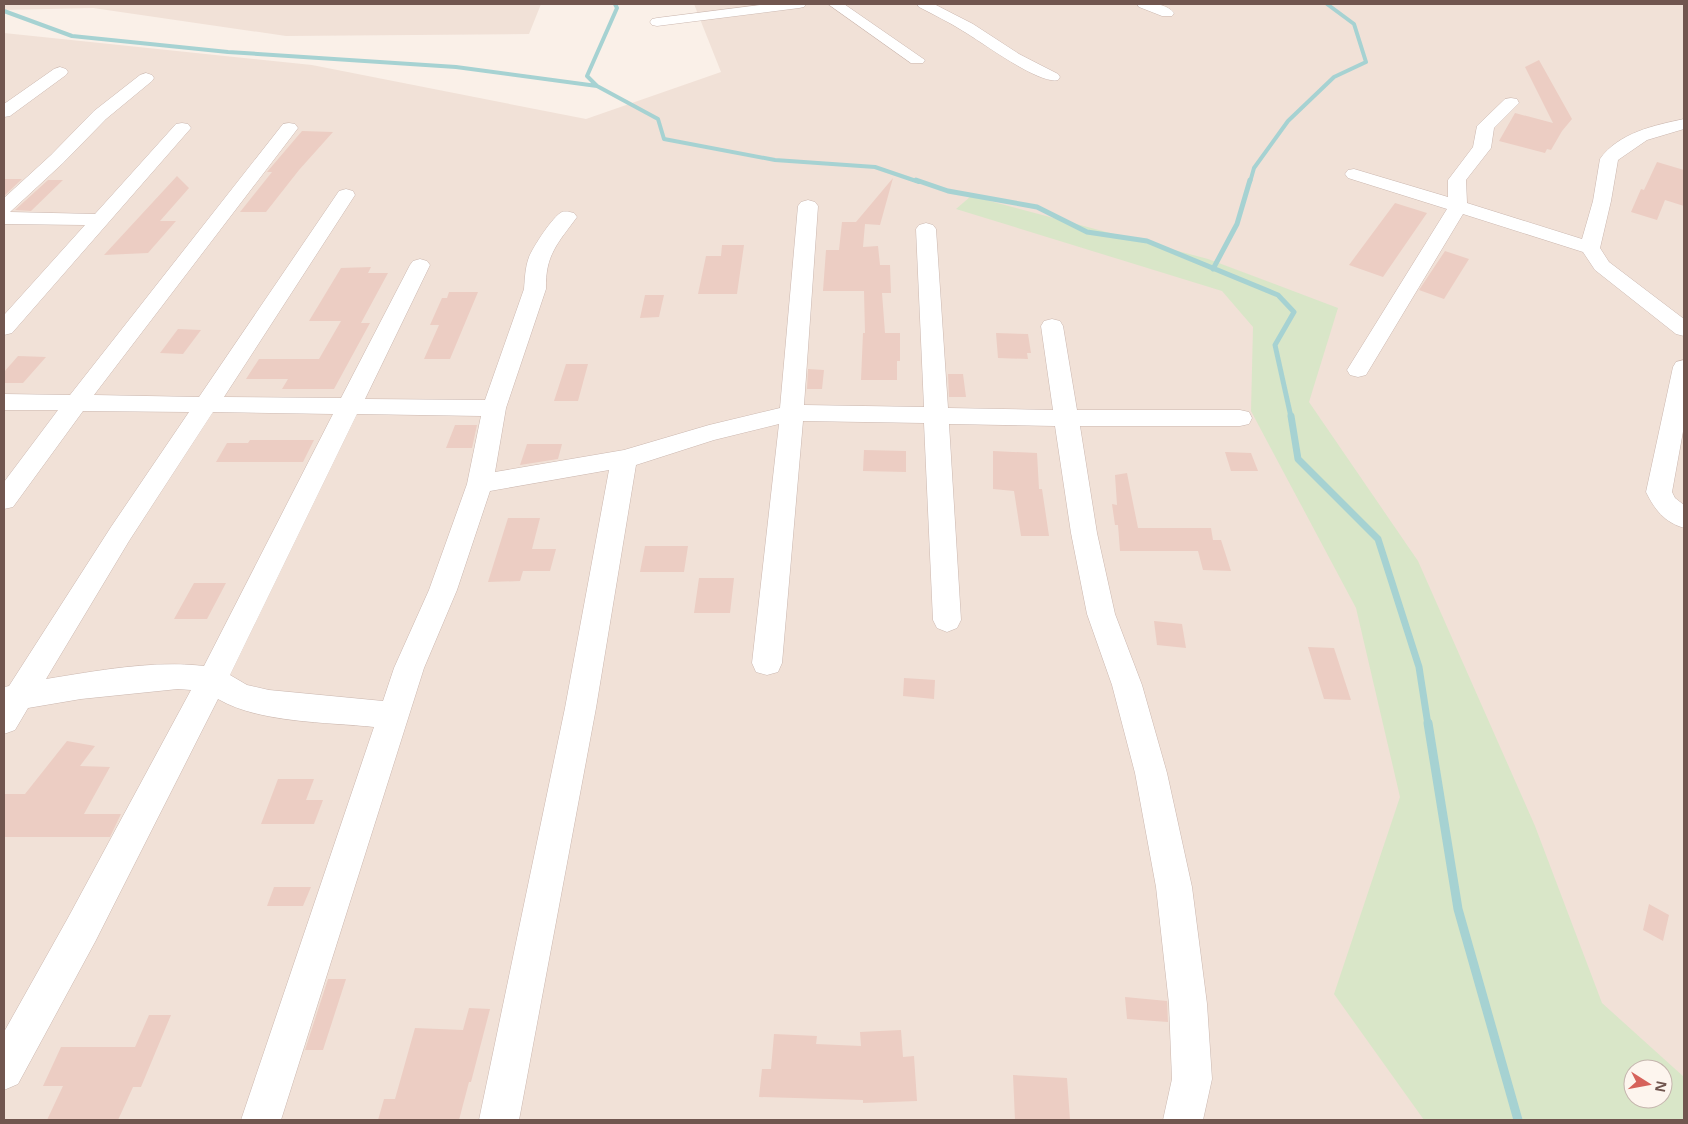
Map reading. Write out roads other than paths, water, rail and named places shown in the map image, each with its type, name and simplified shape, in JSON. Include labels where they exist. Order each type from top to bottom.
[{"type":"street","points":[[657,22],[799,4]]},
{"type":"street","points":[[836,4],[917,60]]},
{"type":"street","points":[[924,4],[968,27],[1014,57],[1052,77]]},
{"type":"street","points":[[1144,4],[1167,14]]},
{"type":"street","points":[[4,112],[60,72]]},
{"type":"street","points":[[4,208],[57,160],[100,114],[146,78]]},
{"type":"street","points":[[1358,370],[1458,206],[1457,180],[1482,148],[1486,126],[1512,103]]},
{"type":"street","points":[[1590,248],[1602,201],[1609,159],[1642,136],[1684,124]]},
{"type":"street","points":[[4,328],[182,128]]},
{"type":"street","points":[[4,500],[76,402],[289,128]]},
{"type":"street","points":[[1354,174],[1590,248],[1602,266],[1684,329]]},
{"type":"street","points":[[9,706],[120,534],[208,405],[346,195]]},
{"type":"street","points":[[767,663],[792,414],[808,206]]},
{"type":"street","points":[[261,1120],[409,668],[442,590],[480,484],[494,408],[535,290],[534,274],[537,259],[568,217]]},
{"type":"street","points":[[4,218],[100,220]]},
{"type":"street","points":[[926,229],[947,620]]},
{"type":"street","points":[[4,1070],[82,929],[212,680],[420,265]]},
{"type":"street","points":[[1052,326],[1084,533],[1101,614],[1127,686],[1146,755],[1174,887],[1188,1004],[1192,1079],[1183,1120]]},
{"type":"street","points":[[1684,367],[1659,492],[1665,504],[1684,518]]},
{"type":"street","points":[[4,402],[494,408]]},
{"type":"street","points":[[480,484],[624,459],[709,432],[792,414],[936,417],[1240,418]]},
{"type":"street","points":[[499,1120],[581,708],[624,459]]},
{"type":"street","points":[[9,706],[128,681],[178,676],[212,680],[240,696],[269,703],[393,716]]},
{"type":"waterway","points":[[597,86],[587,76],[617,8],[615,4]]},
{"type":"waterway","points":[[1250,182],[1254,168],[1288,121],[1334,77],[1366,62],[1354,24],[1327,4]]},
{"type":"waterway","points":[[4,11],[72,36],[228,52],[456,67],[597,86]]},
{"type":"waterway","points":[[597,86],[658,119],[664,139],[775,160],[875,167],[919,182]]},
{"type":"waterway","points":[[916,180],[948,191],[1037,207],[1087,232],[1147,241],[1213,268]]},
{"type":"waterway","points":[[1213,268],[1237,224],[1250,180]]},
{"type":"waterway","points":[[1213,268],[1278,295],[1294,312],[1275,345],[1291,417]]},
{"type":"waterway","points":[[1291,416],[1298,459],[1378,539],[1419,667],[1428,725]]},
{"type":"waterway","points":[[1428,723],[1458,909],[1518,1120]]}]
